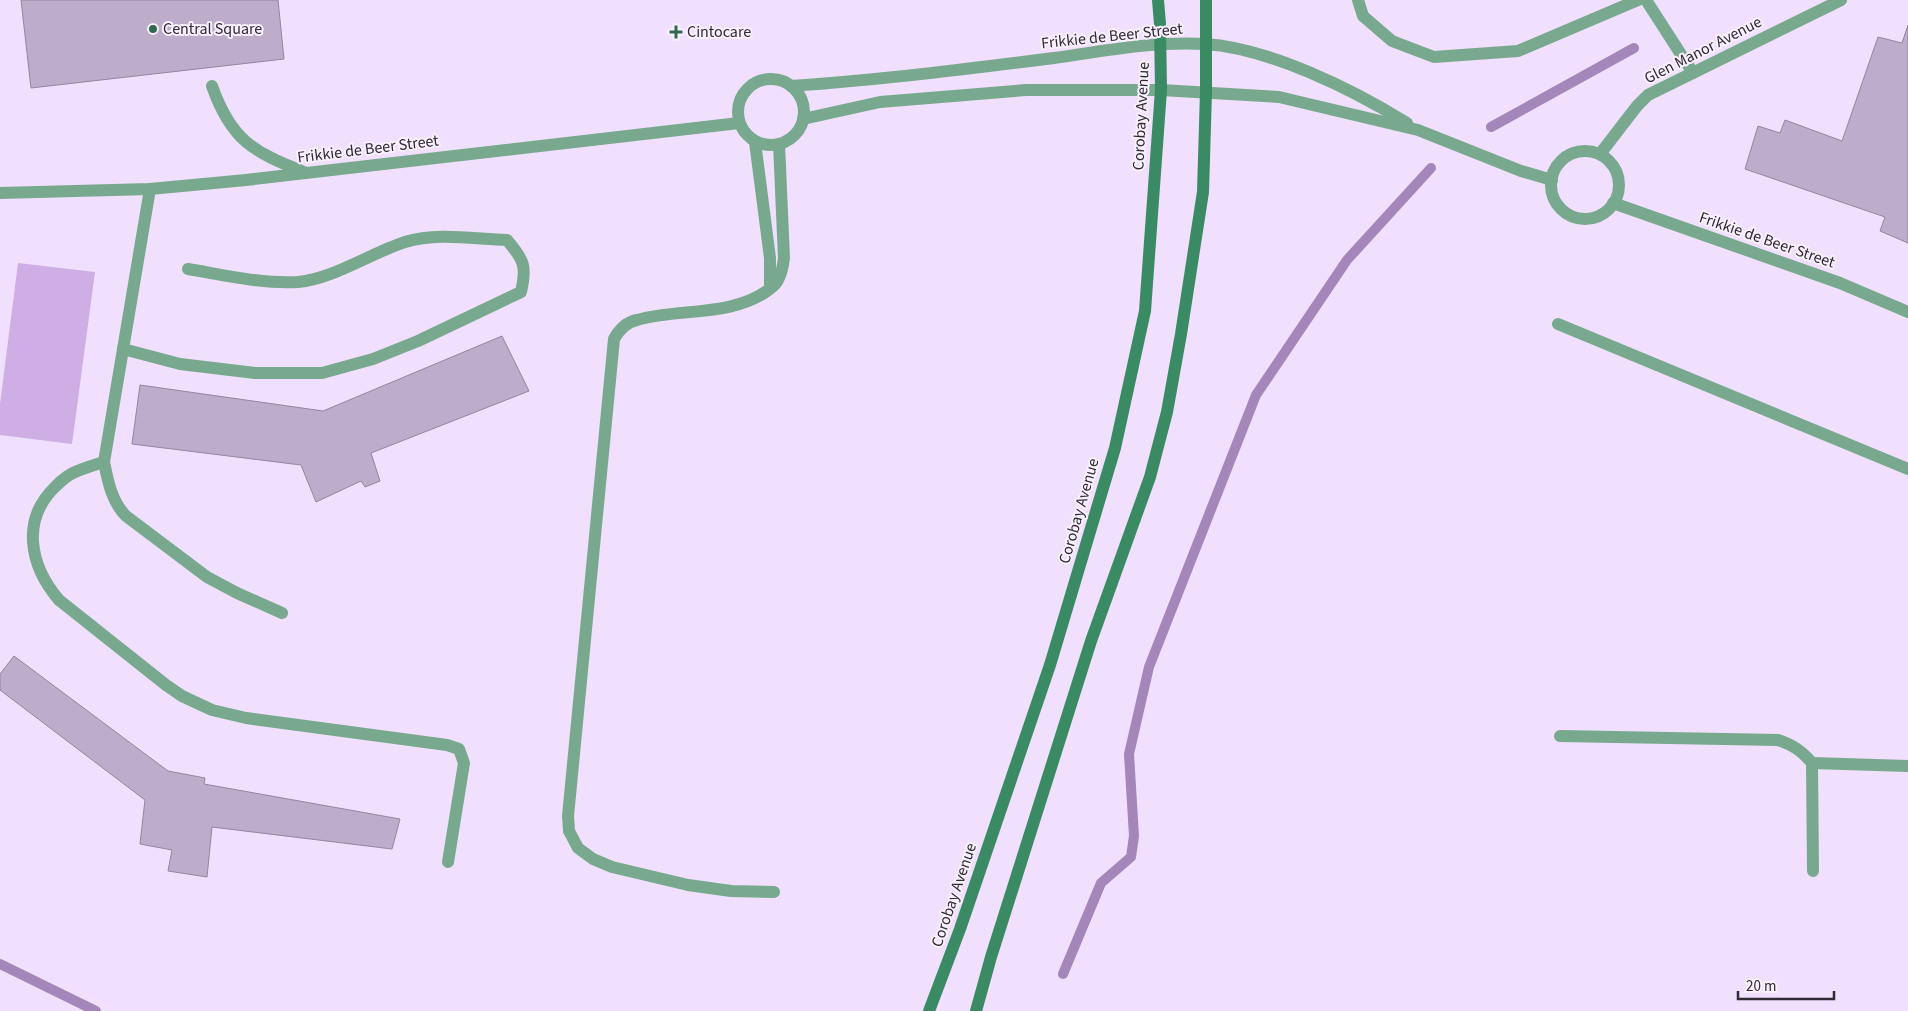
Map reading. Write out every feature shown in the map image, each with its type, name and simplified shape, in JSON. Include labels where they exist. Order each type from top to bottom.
[{"type":"street","name":"Corobay Avenue","points":[[929,1011],[960,929],[1050,665],[1115,448],[1145,311],[1161,90],[1158,0]]},
{"type":"street","points":[[976,1011],[991,957],[1091,642],[1150,477],[1167,412],[1203,192],[1206,0]]},
{"type":"street","points":[[1358,0],[1363,16],[1392,41],[1434,57],[1518,51],[1638,0]]},
{"type":"street","points":[[1646,0],[1693,73]]},
{"type":"street","name":"Glen Manor Avenue","points":[[1600,154],[1637,106],[1648,95],[1841,0]]},
{"type":"street","name":"Frikkie de Beer Street","points":[[0,193],[150,189],[739,124],[737,111],[740,99],[746,89],[756,82],[768,79],[780,80],[791,86],[831,83],[971,68],[1160,44],[1205,44],[1252,52],[1301,70],[1362,97],[1418,130]]},
{"type":"street","points":[[212,86],[219,106],[240,137],[258,152],[306,173]]},
{"type":"street","points":[[739,124],[745,134],[755,142],[766,145],[779,144],[790,139],[798,130],[803,119],[804,107],[799,95],[791,86]]},
{"type":"street","name":"Frikkie de Beer Street","points":[[803,119],[880,102],[1026,90],[1206,92],[1279,98],[1418,130],[1521,171],[1552,180]]},
{"type":"street","points":[[755,142],[770,258],[770,288]]},
{"type":"street","points":[[774,892],[732,891],[688,885],[612,867],[593,859],[578,848],[570,830],[568,816],[614,338],[618,330],[636,320],[729,306],[757,298],[777,282],[781,275],[784,258],[779,144]]},
{"type":"street","points":[[1588,150],[1600,154],[1610,161],[1616,169],[1619,189],[1613,203],[1602,214],[1593,218],[1581,218],[1570,215],[1560,208],[1554,198],[1551,187],[1552,180],[1557,165],[1566,156],[1588,150]]},
{"type":"street","points":[[150,189],[104,462],[110,489],[120,510],[141,529],[207,576],[237,593],[282,613]]},
{"type":"street","name":"Frikkie de Beer Street","points":[[1613,203],[1840,283],[1908,312]]},
{"type":"street","points":[[123,348],[180,364],[255,373],[322,373],[373,359],[418,341],[521,292],[525,275],[521,256],[507,240],[435,237],[406,242],[328,274],[300,282],[270,281],[188,269]]},
{"type":"street","points":[[1558,324],[1908,468]]},
{"type":"street","points":[[104,462],[74,472],[50,491],[40,505],[32,537],[34,552],[48,588],[59,600],[166,685],[182,696],[212,710],[246,718],[448,745],[459,750],[464,763],[448,862]]},
{"type":"street","points":[[1560,736],[1778,740],[1802,751],[1812,763],[1813,871]]},
{"type":"street","points":[[1812,763],[1908,766]]},
{"type":"shaded area","points":[[18,263],[95,272],[72,444],[0,435],[0,404]]},
{"type":"building","name":"Central Square","points":[[21,0],[278,0],[284,59],[31,88]]},
{"type":"building","points":[[1908,25],[1908,243],[1880,231],[1885,217],[1745,169],[1758,126],[1780,133],[1785,120],[1842,141],[1878,37],[1902,43]]},
{"type":"building","points":[[502,336],[529,391],[371,453],[380,481],[365,487],[361,481],[316,502],[301,465],[132,444],[140,385],[323,411]]},
{"type":"building","points":[[14,656],[168,771],[205,778],[204,784],[400,819],[392,849],[212,827],[207,877],[168,871],[172,850],[140,844],[145,800],[0,690],[0,674]]},
{"type":"waterway","points":[[1491,127],[1634,48]]},
{"type":"waterway","points":[[1063,974],[1101,883],[1131,857],[1134,836],[1129,754],[1149,667],[1256,395],[1347,260],[1431,168]]},
{"type":"waterway","points":[[0,964],[96,1011]]},
{"type":"place","name":"Central Square","points":[[153,29]]},
{"type":"place","name":"Cintocare","points":[[676,32]]}]
